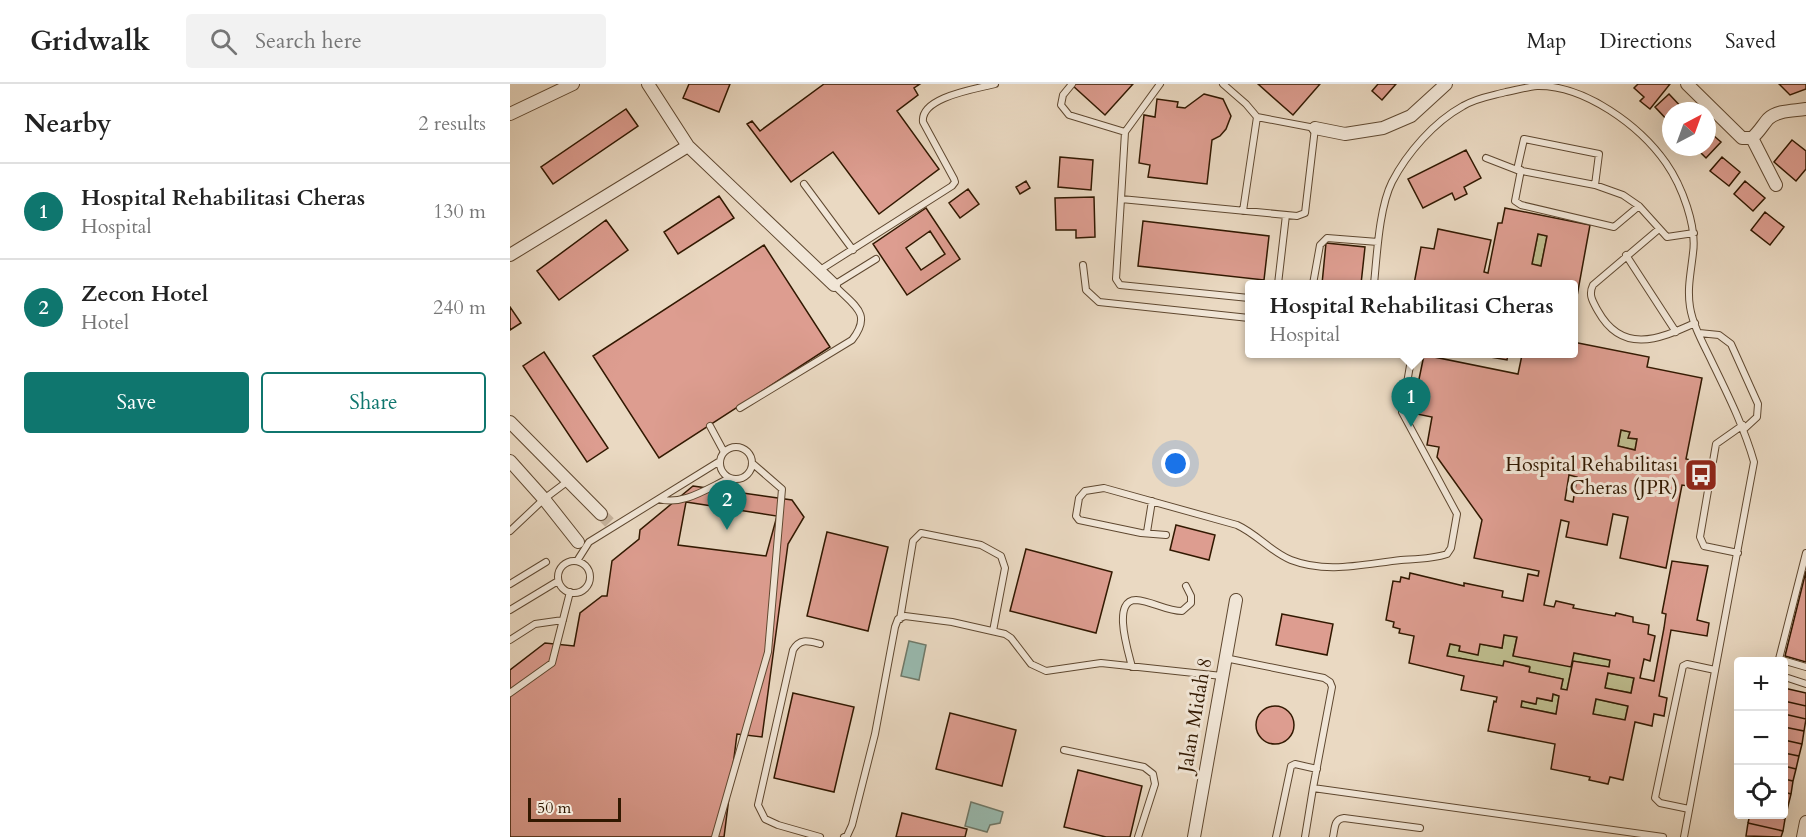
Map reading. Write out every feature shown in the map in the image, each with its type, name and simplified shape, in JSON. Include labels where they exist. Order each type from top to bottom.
[{"type":"street","points":[[510,114],[573,84]]},
{"type":"street","points":[[648,84],[688,146],[834,285]]},
{"type":"street","points":[[1315,128],[1345,134],[1383,128],[1411,116],[1446,84]]},
{"type":"street","points":[[1687,84],[1742,138],[1752,138],[1761,131],[1768,118],[1778,113],[1806,109]]},
{"type":"street","points":[[1752,138],[1776,186]]},
{"type":"street","points":[[510,255],[688,146]]},
{"type":"street","points":[[510,422],[601,514]]},
{"type":"street","points":[[510,461],[578,542]]},
{"type":"street","name":"Jalan Midah 8","points":[[1194,837],[1236,600]]},
{"type":"street","points":[[1803,837],[1806,822]]},
{"type":"lane","points":[[820,270],[952,186],[955,182],[922,123],[922,116],[925,111],[945,97],[995,84]]},
{"type":"lane","points":[[1072,84],[1063,95],[1061,105],[1063,110],[1069,115],[1125,132]]},
{"type":"lane","points":[[1160,84],[1125,132],[1116,279],[1120,285],[1245,298]]},
{"type":"lane","points":[[1121,199],[1297,216],[1305,213],[1315,128],[1257,117],[1223,84]]},
{"type":"lane","points":[[1374,280],[1378,242],[1391,184],[1400,168],[1424,138],[1447,117],[1478,99],[1522,86],[1551,86],[1578,94],[1620,117],[1650,144],[1666,164],[1680,188],[1694,233],[1694,253],[1688,279],[1690,307],[1699,333],[1743,427],[1754,462],[1684,837]]},
{"type":"lane","points":[[1244,211],[1257,117]]},
{"type":"lane","points":[[1594,186],[1599,154],[1524,139],[1515,201],[1521,205],[1614,227],[1639,206]]},
{"type":"lane","points":[[1486,158],[1519,170],[1594,186],[1623,195],[1639,206],[1667,237],[1694,233]]},
{"type":"lane","points":[[804,184],[852,250]]},
{"type":"lane","points":[[1279,280],[1286,215]]},
{"type":"lane","points":[[1659,229],[1593,285],[1590,297],[1603,320],[1618,334],[1639,340],[1654,340],[1695,323]]},
{"type":"lane","points":[[1314,280],[1320,245],[1327,238],[1378,242]]},
{"type":"lane","points":[[1626,255],[1676,332]]},
{"type":"lane","points":[[740,408],[852,340],[860,330],[863,320],[861,313],[834,285],[876,259]]},
{"type":"lane","points":[[1083,265],[1086,290],[1099,302],[1245,318]]},
{"type":"lane","points":[[1699,333],[1719,335],[1731,344],[1758,404],[1757,417],[1716,444],[1701,537],[1704,546],[1738,553]]},
{"type":"lane","points":[[1166,535],[1141,533],[1079,520],[1076,516],[1079,498],[1085,491],[1104,488],[1237,525],[1281,555],[1309,565],[1349,568],[1447,554],[1451,548],[1457,514],[1402,412],[1411,358]]},
{"type":"lane","points":[[710,426],[724,452]]},
{"type":"lane","points":[[577,561],[589,542],[720,461],[724,452],[734,447],[744,449],[752,463],[782,489],[768,652],[716,837]]},
{"type":"lane","points":[[720,461],[722,471],[730,478]]},
{"type":"lane","points":[[659,499],[681,500],[730,478],[740,479],[751,469],[752,463]]},
{"type":"lane","points":[[510,531],[544,499],[568,481]]},
{"type":"lane","points":[[1147,532],[1152,501]]},
{"type":"lane","points":[[844,837],[847,836],[852,825],[875,734],[895,627],[900,618],[913,541],[921,533],[981,545],[1001,556],[1005,568],[993,631]]},
{"type":"lane","points":[[1806,553],[1779,658],[1806,667]]},
{"type":"lane","points":[[577,561],[586,566],[590,575],[588,585],[580,592],[565,590],[558,581],[559,570],[567,562],[577,561]]},
{"type":"lane","points":[[510,584],[546,562]]},
{"type":"lane","points":[[510,610],[558,581]]},
{"type":"lane","points":[[1132,667],[1123,628],[1124,609],[1127,603],[1133,600],[1140,601],[1182,611],[1191,603],[1191,596],[1186,586]]},
{"type":"lane","points":[[510,693],[552,663],[570,592]]},
{"type":"lane","points":[[900,618],[905,616],[952,622],[1005,634],[1011,638],[1031,664],[1046,671],[1101,663],[1222,676]]},
{"type":"lane","points":[[510,640],[535,624],[563,620]]},
{"type":"lane","points":[[820,644],[804,640],[797,643],[793,650],[758,805],[765,819],[820,837]]},
{"type":"lane","points":[[1225,658],[1324,678],[1330,682],[1332,687],[1305,837]]},
{"type":"lane","points":[[1689,809],[1660,803],[1655,798],[1683,666],[1687,664],[1715,670]]},
{"type":"lane","points":[[1788,678],[1806,684]]},
{"type":"lane","points":[[1064,750],[1144,767],[1153,774],[1155,784],[1138,837]]},
{"type":"lane","points":[[1276,837],[1291,766],[1317,769]]},
{"type":"lane","points":[[1313,788],[1663,837]]},
{"type":"lane","points":[[1333,837],[1339,818],[1420,828]]},
{"type":"shaded area","points":[[1538,234],[1547,236],[1541,266],[1532,264]]},
{"type":"shaded area","points":[[1621,430],[1630,432],[1629,438],[1637,439],[1635,450],[1618,446]]},
{"type":"shaded area","points":[[1504,635],[1517,637],[1513,655],[1574,653],[1610,660],[1609,667],[1573,661],[1567,690],[1561,689],[1563,679],[1529,672],[1529,666],[1504,662],[1503,666],[1447,656],[1450,644],[1460,646],[1459,651],[1480,644],[1502,648]]},
{"type":"shaded area","points":[[1608,673],[1634,678],[1631,693],[1605,688]]},
{"type":"shaded area","points":[[1553,694],[1559,696],[1556,714],[1521,707],[1522,701],[1535,704],[1537,698],[1552,701]]},
{"type":"shaded area","points":[[1596,699],[1628,706],[1625,720],[1593,714]]},
{"type":"water","points":[[909,641],[926,645],[919,680],[901,676]]},
{"type":"water","points":[[971,802],[1003,812],[1000,823],[990,825],[987,832],[965,826]]},
{"type":"building","points":[[689,84],[730,84],[719,112],[683,98]]},
{"type":"building","points":[[824,84],[920,84],[914,88],[918,95],[897,111],[939,169],[879,214],[833,152],[791,182],[747,124],[752,121],[760,131]]},
{"type":"building","points":[[1073,84],[1133,84],[1105,115]]},
{"type":"building","points":[[1258,84],[1320,84],[1293,115]]},
{"type":"building","points":[[1378,84],[1396,84],[1382,100],[1372,91]]},
{"type":"building","points":[[1638,84],[1670,84],[1650,109],[1640,101],[1644,97],[1634,88]]},
{"type":"building","points":[[1779,84],[1806,84],[1806,89],[1790,95]]},
{"type":"building","points":[[1204,94],[1223,99],[1231,116],[1226,129],[1212,140],[1207,184],[1148,177],[1150,165],[1139,163],[1144,115],[1155,117],[1157,99],[1178,102],[1177,107],[1185,108]]},
{"type":"building","points":[[1669,94],[1677,102],[1662,102],[1662,114],[1655,107]]},
{"type":"building","points":[[626,109],[638,126],[553,184],[541,167]]},
{"type":"building","points":[[1716,138],[1721,142],[1716,147]]},
{"type":"building","points":[[1792,140],[1806,151],[1806,169],[1796,181],[1774,162]]},
{"type":"building","points":[[1466,150],[1481,178],[1464,187],[1467,194],[1455,200],[1452,193],[1423,208],[1408,179]]},
{"type":"building","points":[[1060,157],[1093,160],[1091,190],[1058,187]]},
{"type":"building","points":[[1722,157],[1740,172],[1729,186],[1710,171]]},
{"type":"building","points":[[1026,181],[1030,188],[1020,194],[1016,187]]},
{"type":"building","points":[[1745,181],[1765,198],[1753,211],[1734,194]]},
{"type":"building","points":[[968,189],[979,204],[960,218],[949,203]]},
{"type":"building","points":[[719,196],[734,218],[678,254],[664,232]]},
{"type":"building","points":[[1094,197],[1095,237],[1076,238],[1076,230],[1056,230],[1055,198]]},
{"type":"building","points":[[926,208],[960,259],[907,295],[873,244]],"holes":[[[930,231],[945,254],[921,270],[906,248]]]},
{"type":"building","points":[[1505,208],[1590,225],[1578,291],[1578,280],[1415,280],[1421,247],[1434,249],[1438,229],[1491,240],[1484,272],[1488,273],[1498,223],[1502,223]],"holes":[[[1538,234],[1547,236],[1541,266],[1532,264]]]},
{"type":"building","points":[[1765,212],[1784,227],[1770,245],[1751,230]]},
{"type":"building","points":[[606,220],[628,250],[559,300],[537,271]]},
{"type":"building","points":[[1143,221],[1269,236],[1264,280],[1138,266]]},
{"type":"building","points":[[1326,243],[1365,247],[1361,280],[1322,280]]},
{"type":"building","points":[[764,245],[830,347],[659,458],[593,356]]},
{"type":"building","points":[[510,307],[521,323],[510,330]]},
{"type":"building","points":[[1578,343],[1649,357],[1647,367],[1702,378],[1686,459],[1700,462],[1695,487],[1682,485],[1666,568],[1620,558],[1628,517],[1613,514],[1607,545],[1566,537],[1569,522],[1561,520],[1544,605],[1554,607],[1556,601],[1574,605],[1573,608],[1633,617],[1633,622],[1649,625],[1648,634],[1655,636],[1650,661],[1644,659],[1640,678],[1654,681],[1666,614],[1662,613],[1672,561],[1708,566],[1697,620],[1709,623],[1707,636],[1671,630],[1659,696],[1667,698],[1664,716],[1654,714],[1652,726],[1635,722],[1623,780],[1610,777],[1608,784],[1589,780],[1590,777],[1551,769],[1555,744],[1488,731],[1494,701],[1496,702],[1497,697],[1461,690],[1464,676],[1409,663],[1414,636],[1399,633],[1400,629],[1393,627],[1394,622],[1386,620],[1393,581],[1400,582],[1401,577],[1409,579],[1410,573],[1464,586],[1464,583],[1503,591],[1502,597],[1523,601],[1528,574],[1538,576],[1539,571],[1474,558],[1482,520],[1437,457],[1439,447],[1427,445],[1432,417],[1412,413],[1423,358],[1439,358],[1518,374],[1521,358],[1578,358]],"holes":[[[1621,430],[1630,432],[1628,438],[1637,439],[1635,450],[1618,446]],[[1569,475],[1577,477],[1573,502],[1565,500]],[[1504,635],[1517,637],[1513,656],[1571,667],[1574,653],[1610,660],[1609,667],[1573,661],[1567,690],[1561,689],[1563,679],[1529,672],[1530,667],[1504,661],[1503,666],[1447,656],[1450,644],[1460,646],[1459,651],[1478,655],[1480,644],[1502,648]],[[1608,673],[1634,678],[1631,693],[1605,688]],[[1553,694],[1559,696],[1556,714],[1521,707],[1522,701],[1536,704],[1537,698],[1552,701]],[[1596,699],[1628,706],[1625,720],[1593,714]]]},
{"type":"building","points":[[544,352],[608,448],[587,462],[523,366]]},
{"type":"building","points":[[693,486],[792,500],[804,517],[788,544],[762,737],[737,734],[724,837],[510,837],[510,670],[545,643],[574,646],[580,613],[602,596],[607,596],[612,561],[639,539],[640,530]]},
{"type":"building","points":[[686,502],[777,516],[766,556],[678,545]]},
{"type":"building","points":[[1176,525],[1215,535],[1209,560],[1170,550]]},
{"type":"building","points":[[827,532],[888,547],[868,631],[807,616]]},
{"type":"building","points":[[1026,549],[1112,572],[1096,633],[1010,611]]},
{"type":"building","points":[[1806,571],[1806,662],[1785,656]]},
{"type":"building","points":[[1282,614],[1333,624],[1327,655],[1276,645]]},
{"type":"building","points":[[1788,689],[1806,693],[1806,706],[1788,702]]},
{"type":"building","points":[[793,693],[854,707],[834,792],[774,778]]},
{"type":"building","points":[[1788,702],[1806,706],[1806,719],[1788,715]]},
{"type":"building","points":[[1275,706],[1289,711],[1294,725],[1289,739],[1275,744],[1261,739],[1256,725],[1261,711]]},
{"type":"building","points":[[950,713],[1016,730],[1002,786],[936,769]]},
{"type":"building","points":[[1788,715],[1806,719],[1804,731],[1788,728]]},
{"type":"building","points":[[1788,728],[1804,731],[1802,744],[1788,741]]},
{"type":"building","points":[[1788,741],[1802,744],[1799,756],[1788,754]]},
{"type":"building","points":[[1788,754],[1799,756],[1796,769],[1788,767]]},
{"type":"building","points":[[1788,767],[1796,769],[1793,781],[1788,780]]},
{"type":"building","points":[[1078,770],[1142,786],[1130,837],[1106,837],[1064,827]]},
{"type":"building","points":[[1788,780],[1793,781],[1791,794],[1788,793]]},
{"type":"building","points":[[902,813],[967,829],[965,837],[896,837]]},
{"type":"building","points":[[1749,819],[1785,819],[1783,831],[1748,823]]},
{"type":"building","points":[[1748,823],[1783,831],[1781,837],[1746,836]]},
{"type":"tunnel","points":[[601,514],[610,523]]},
{"type":"place","name":"Hospital Rehabilitasi Cheras","points":[[1411,427]]},
{"type":"place","name":"Hospital Rehabilitasi Cheras (JPR)","points":[[1701,475]]},
{"type":"place","name":"Zecon Hotel","points":[[727,530]]}]
